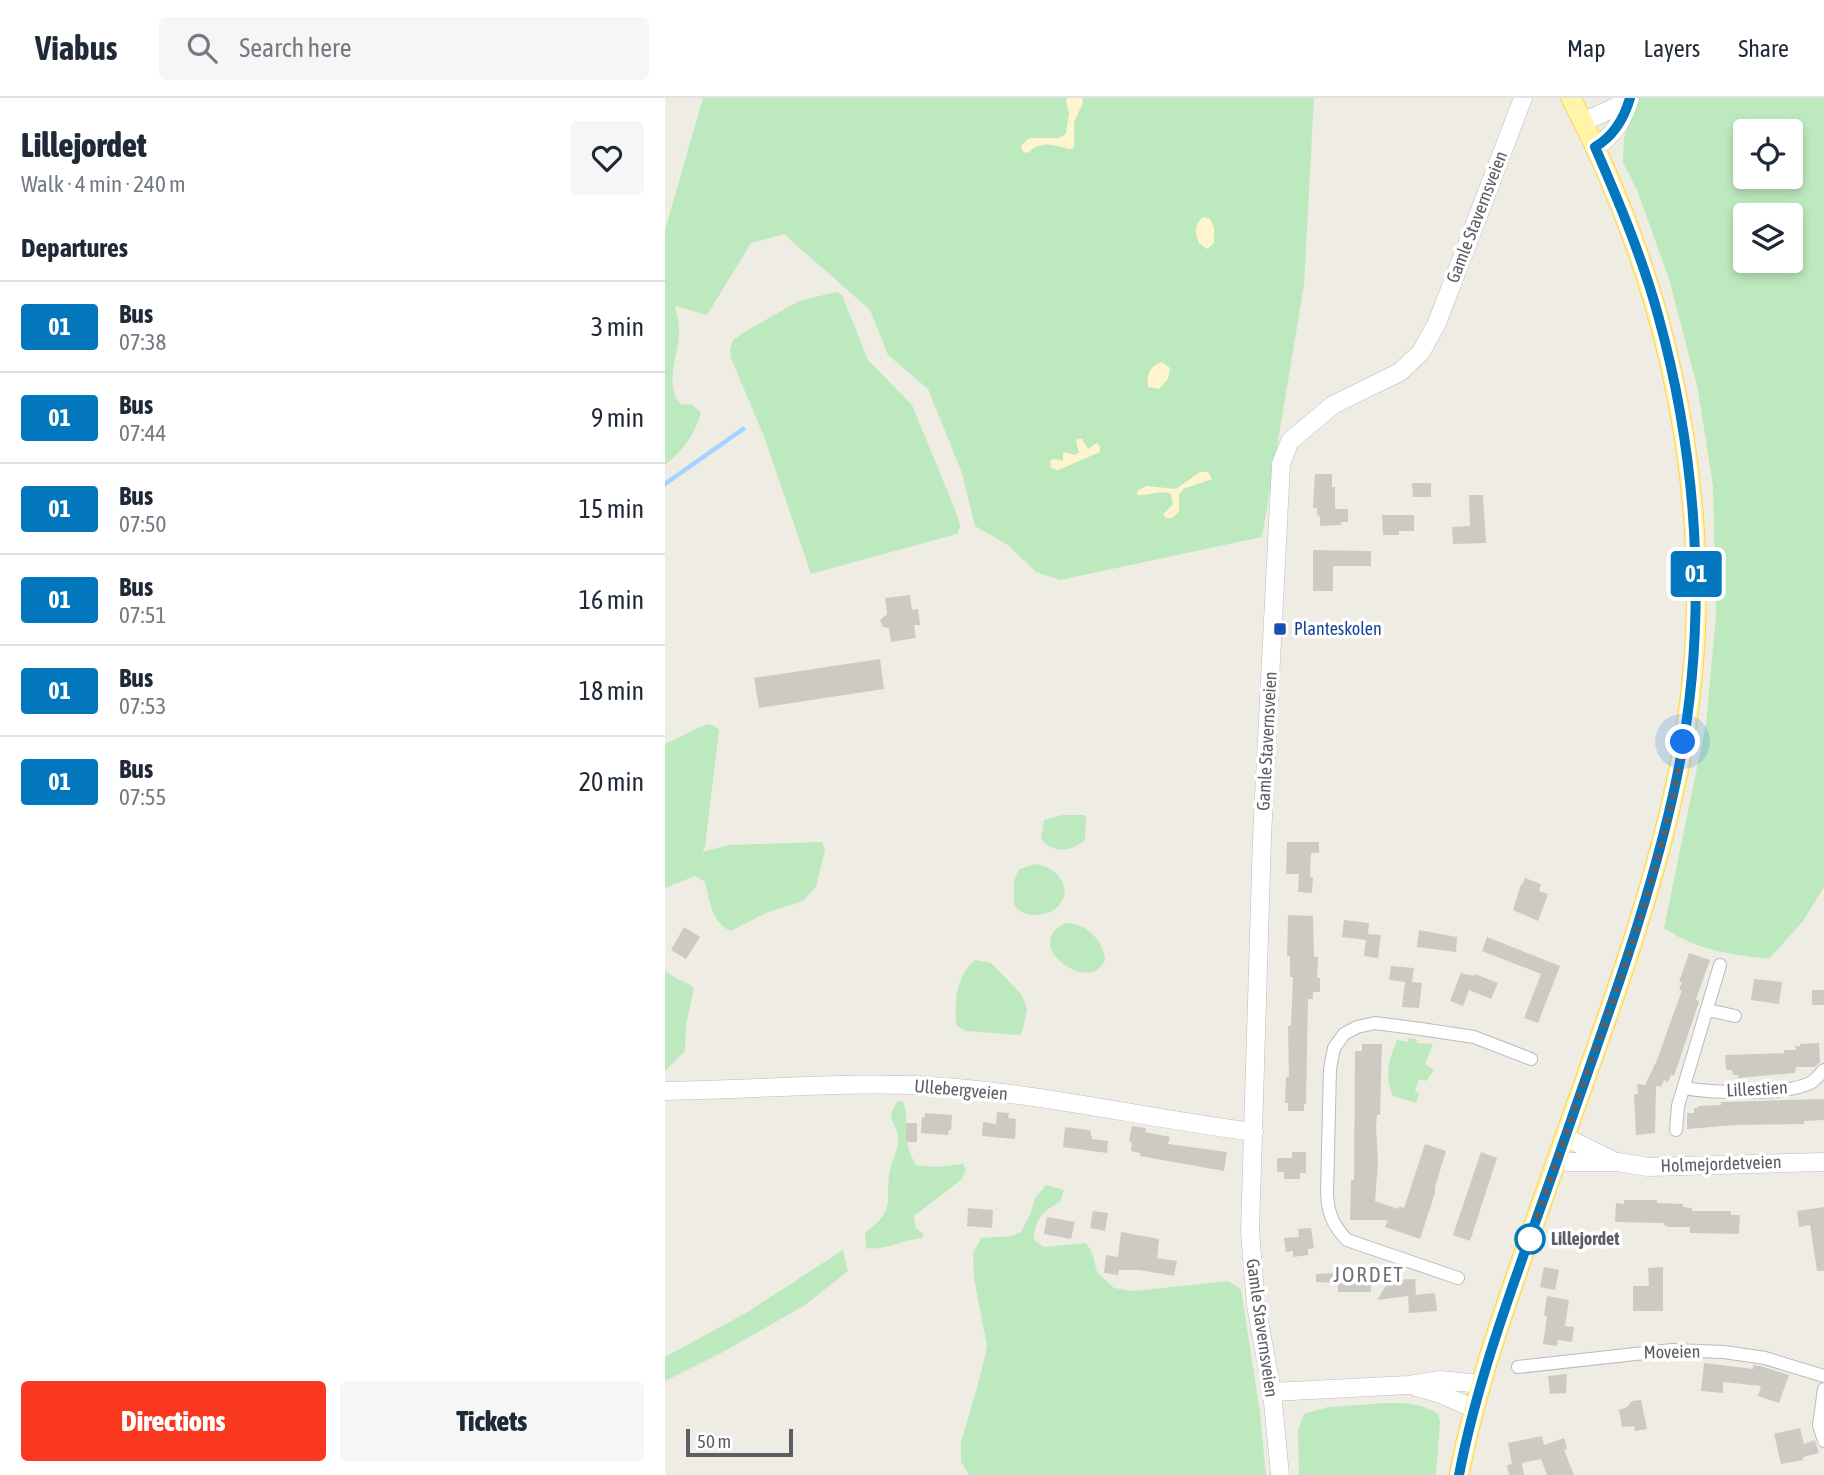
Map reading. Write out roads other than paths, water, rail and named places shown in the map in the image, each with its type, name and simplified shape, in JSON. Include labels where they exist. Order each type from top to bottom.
[{"type":"main road","points":[[1459,1475],[1482,1384],[1622,972],[1665,831],[1686,725],[1695,612],[1692,496],[1683,430],[1658,312],[1632,235],[1571,98]]},
{"type":"street","name":"Gamle Stavernsveien","points":[[1280,1475],[1272,1392],[1259,1330],[1252,1275],[1250,1231],[1262,837],[1281,464],[1290,440],[1308,424],[1333,405],[1400,372],[1421,352],[1437,323],[1523,98]]},
{"type":"street","points":[[1583,122],[1618,106],[1624,98]]},
{"type":"street","points":[[1595,147],[1608,140],[1626,114],[1630,98]]},
{"type":"street","points":[[1677,1130],[1678,1106],[1720,965]]},
{"type":"street","points":[[1708,1010],[1735,1016]]},
{"type":"street","points":[[1458,1278],[1347,1240],[1335,1227],[1328,1210],[1327,1193],[1330,1069],[1334,1048],[1344,1034],[1357,1027],[1375,1023],[1474,1037],[1531,1059]]},
{"type":"street","name":"Lillestien","points":[[1684,1088],[1707,1092],[1791,1089],[1813,1082],[1824,1070]]},
{"type":"street","name":"Ullebergveien","points":[[665,1091],[829,1084],[936,1087],[1036,1098],[1254,1132]]},
{"type":"street","name":"Holmejordetveien","points":[[1565,1137],[1618,1162]]},
{"type":"street","name":"Holmejordetveien","points":[[1558,1158],[1569,1162],[1618,1162],[1648,1167],[1824,1161]]},
{"type":"street","name":"Moveien","points":[[1518,1367],[1672,1350],[1765,1359],[1824,1376]]},
{"type":"street","points":[[1272,1392],[1409,1385],[1440,1380],[1482,1384]]},
{"type":"street","points":[[1409,1385],[1438,1393],[1475,1409]]},
{"type":"street","points":[[1824,1389],[1819,1425],[1824,1441]]},
{"type":"waterway","points":[[665,484],[743,429]]},
{"type":"place","name":"Planteskolen","points":[[1280,629]]},
{"type":"place","name":"Lillejordet","points":[[1530,1239]]},
{"type":"district","name":"JORDET","points":[[1369,1275]]}]
